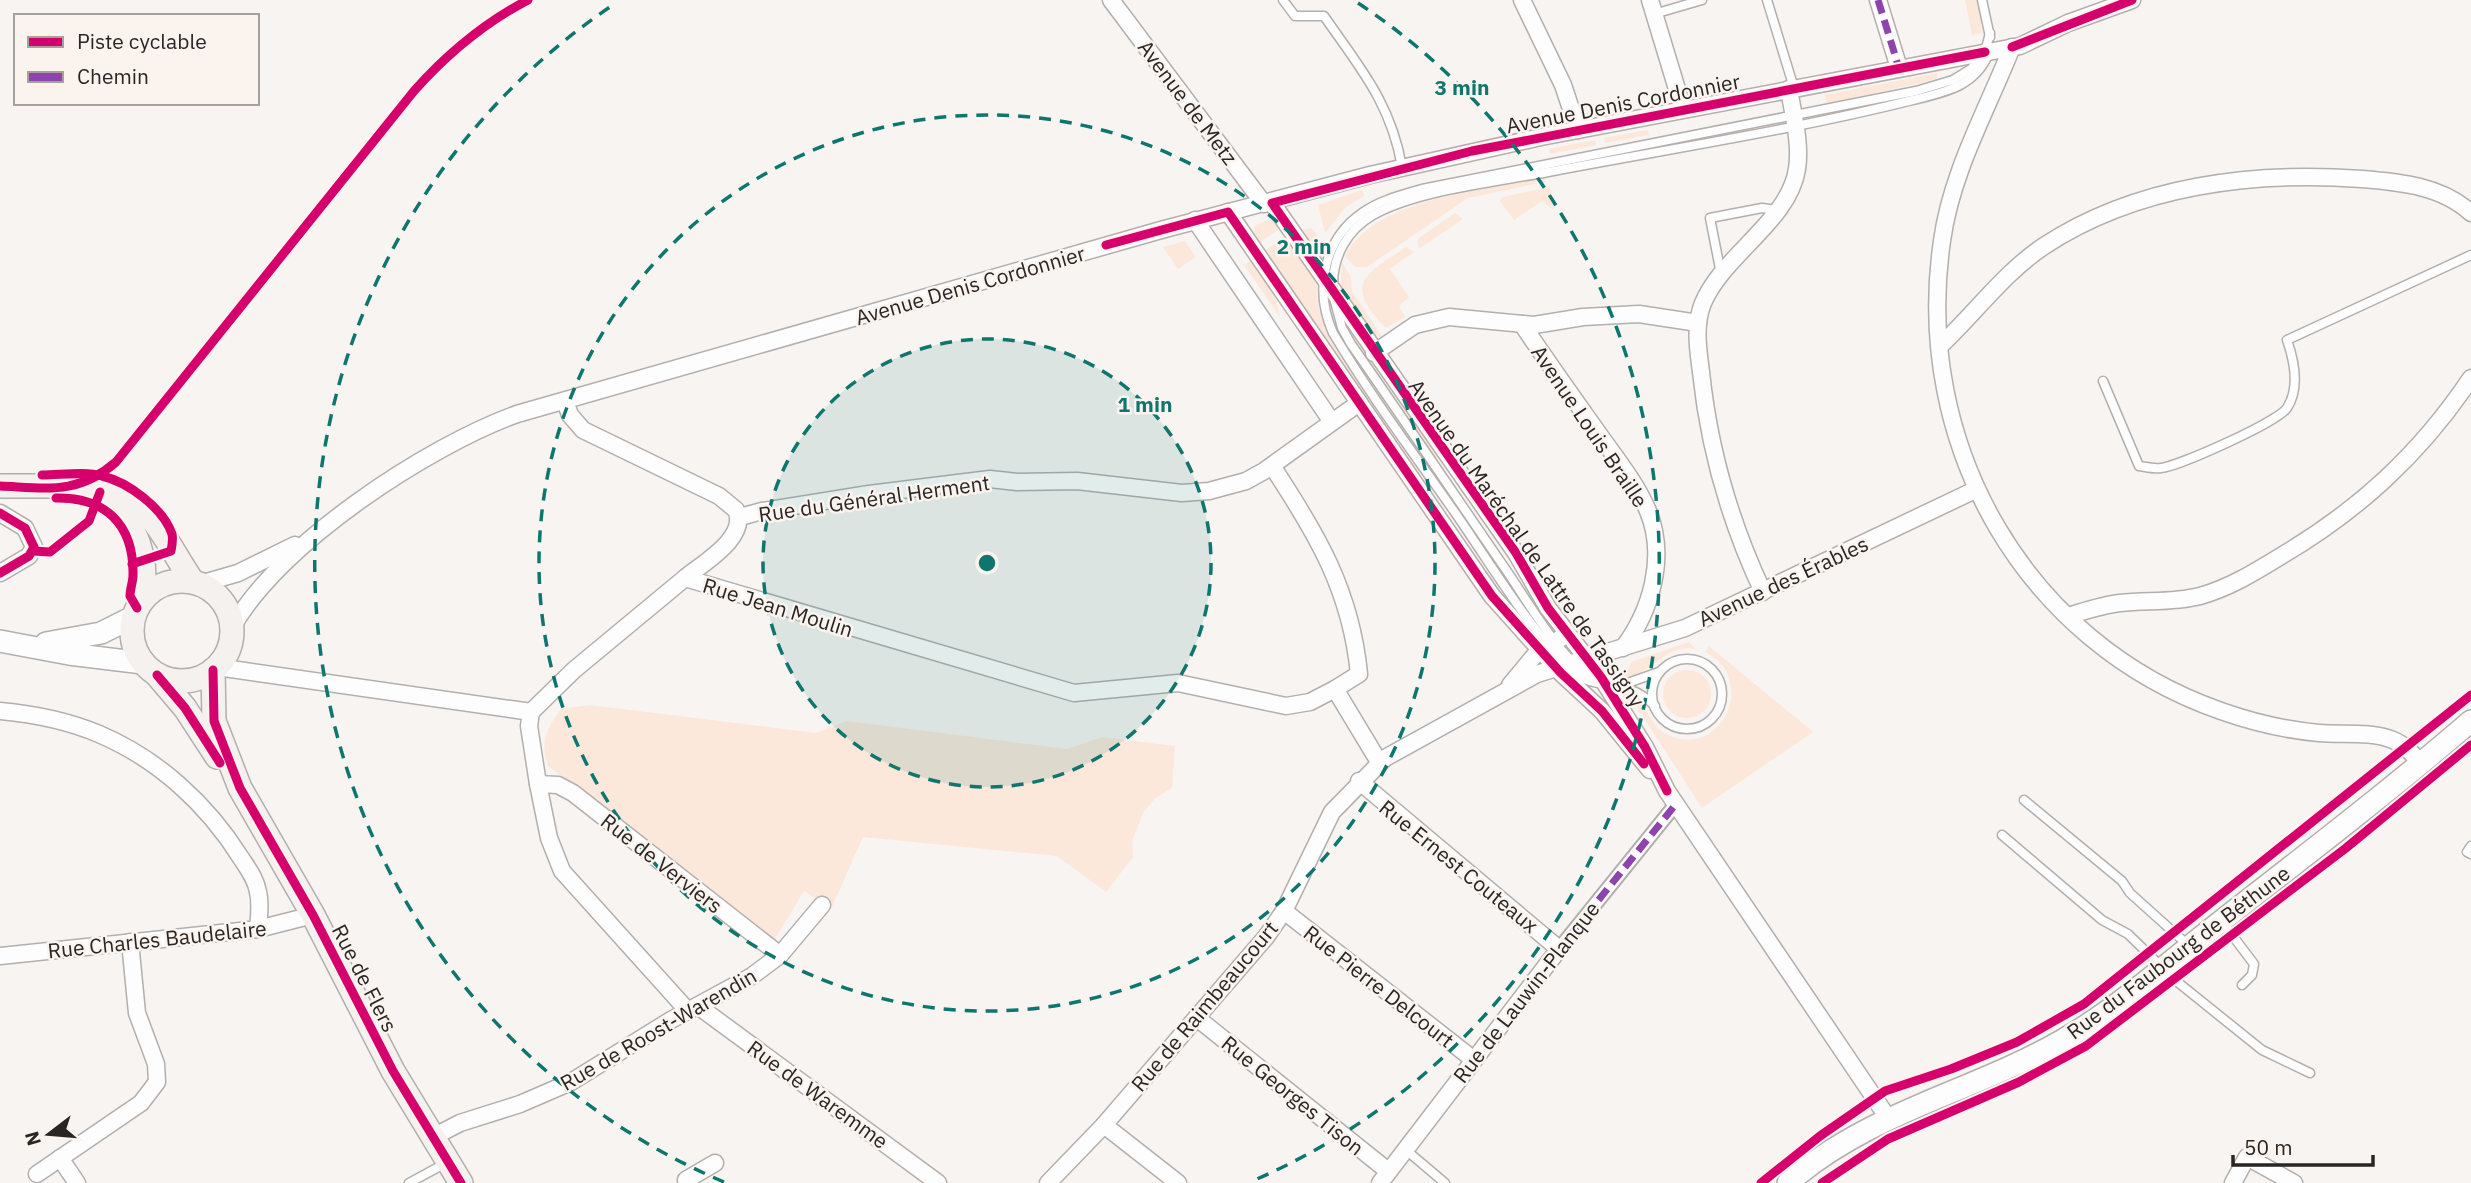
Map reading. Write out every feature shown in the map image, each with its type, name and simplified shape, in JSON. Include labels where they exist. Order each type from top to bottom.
[{"type":"main road","points":[[0,486],[110,487],[133,499],[152,518],[197,583],[222,601],[232,628],[229,649],[215,669],[202,677],[183,681],[150,669],[132,638],[144,560],[130,525],[103,499],[74,487]]},
{"type":"main road","points":[[138,608],[165,583],[197,583]]},
{"type":"main road","name":"Rue de Flers","points":[[150,669],[180,701],[240,788],[313,915],[393,1071],[461,1183]]},
{"type":"main road","name":"Rue de Flers","points":[[215,669],[214,721],[240,788]]},
{"type":"street","name":"Avenue de Metz","points":[[1111,0],[1268,203]]},
{"type":"street","points":[[1522,0],[1563,85],[1578,130]]},
{"type":"street","points":[[1878,0],[1899,68]]},
{"type":"street","name":"Avenue Denis Cordonnier","points":[[197,583],[239,573],[327,526],[450,443],[491,424],[565,401],[1195,220],[1402,167],[1683,109],[2012,47],[2132,0]]},
{"type":"street","points":[[1652,7],[1683,109]]},
{"type":"street","points":[[2012,47],[1950,201],[1939,263],[1941,345],[1952,416],[1975,490],[1993,524],[2015,556],[2068,616],[2133,670],[2203,705],[2305,731],[2384,737],[2406,747],[2420,763]]},
{"type":"street","points":[[1763,592],[1738,537],[1713,454],[1703,391],[1698,323],[1704,301],[1721,274],[1790,192],[1797,171],[1792,89]]},
{"type":"street","points":[[1941,345],[2010,274],[2046,245],[2112,213],[2178,191],[2229,181],[2280,177],[2376,180],[2437,192],[2452,198],[2471,213]]},
{"type":"street","name":"Avenue du Maréchal de Lattre de Tassigny","points":[[1268,203],[1516,553],[1553,643],[1570,662],[1613,684],[1672,797],[1888,1118]]},
{"type":"street","name":"Avenue du Maréchal de Lattre de Tassigny","points":[[1228,212],[1480,580],[1553,643],[1570,662],[1586,695],[1672,797]]},
{"type":"street","points":[[1195,220],[1332,422]]},
{"type":"street","name":"Avenue Louis Braille","points":[[1374,353],[1410,328],[1432,319],[1464,316],[1522,324],[1639,314],[1698,323]]},
{"type":"street","name":"Avenue Louis Braille","points":[[1522,324],[1636,488],[1653,524],[1656,561],[1650,594],[1635,631],[1623,648]]},
{"type":"street","points":[[2068,616],[2113,604],[2197,597],[2226,587],[2261,569],[2339,519],[2379,487],[2430,434],[2471,378]]},
{"type":"street","name":"Rue du Général Herment","points":[[565,401],[570,415],[583,430],[719,496],[732,504],[740,517]]},
{"type":"street","name":"Rue du Général Herment","points":[[740,517],[869,494],[990,479],[1091,481],[1182,493],[1209,491],[1246,481],[1272,466],[1359,403]]},
{"type":"street","name":"Rue Jean Moulin","points":[[531,712],[575,670],[685,579],[1074,693],[1178,683],[1286,706],[1310,702],[1359,674],[1348,608],[1324,549],[1272,466]]},
{"type":"street","name":"Avenue des Érables","points":[[1570,662],[1674,632],[1975,490]]},
{"type":"street","points":[[0,513],[25,528],[34,547],[29,556],[0,573]]},
{"type":"street","name":"Rue du Général Herment","points":[[685,579],[732,538],[740,517]]},
{"type":"street","name":"Avenue Denis Cordonnier","points":[[232,628],[255,591],[327,526]]},
{"type":"street","points":[[23,645],[85,638],[109,630],[138,608]]},
{"type":"street","points":[[0,641],[150,669]]},
{"type":"street","name":"Rue de Raimbeaucourt","points":[[1503,691],[1553,643]]},
{"type":"street","name":"Rue de Raimbeaucourt","points":[[1048,1183],[1104,1125],[1266,937],[1284,911],[1332,812],[1359,781],[1379,762],[1503,691],[1570,662]]},
{"type":"street","points":[[215,669],[531,712]]},
{"type":"street","points":[[1335,689],[1379,762]]},
{"type":"street","points":[[0,711],[52,720],[100,735],[131,750],[176,782],[216,821],[250,873],[260,899],[258,929]]},
{"type":"street","name":"Rue de Waremme","points":[[531,712],[529,726],[538,784],[549,838],[562,871],[693,1008],[938,1183]]},
{"type":"street","name":"Rue du Faubourg de Béthune","points":[[1788,1183],[1833,1149],[1888,1118],[2054,1045],[2095,1020],[2471,721]]},
{"type":"street","name":"Rue Ernest Couteaux","points":[[1359,781],[1559,949]]},
{"type":"street","name":"Rue de Verviers","points":[[538,784],[558,785],[573,793],[779,955]]},
{"type":"street","name":"Rue de Lauwin-Planque","points":[[1384,1177],[1672,797]]},
{"type":"street","name":"Rue de Roost-Warendin","points":[[433,1137],[460,1123],[513,1106],[571,1082],[693,1008],[752,976],[779,955],[822,905]]},
{"type":"street","name":"Rue Pierre Delcourt","points":[[1284,911],[1474,1060]]},
{"type":"street","name":"Rue Charles Baudelaire","points":[[0,956],[258,929],[313,915]]},
{"type":"street","points":[[37,1174],[141,1103],[157,1082],[156,1064],[137,1013],[130,942]]},
{"type":"street","name":"Rue Georges Tison","points":[[1197,1018],[1384,1177]]},
{"type":"street","points":[[1104,1125],[1178,1183]]},
{"type":"street","points":[[2233,1183],[2247,1157],[2294,1183]]},
{"type":"street","points":[[60,1158],[77,1183]]},
{"type":"street","points":[[688,1183],[686,1180],[715,1163]]},
{"type":"lane","points":[[1283,0],[1295,16],[1324,16],[1383,104],[1393,125],[1402,167]]},
{"type":"lane","points":[[1652,7],[1701,0]]},
{"type":"lane","points":[[1767,0],[1792,89]]},
{"type":"lane","points":[[1553,643],[1337,339],[1326,313],[1330,250],[1343,229],[1368,209],[1391,199],[1467,179],[1886,107],[1961,86],[1977,74],[1987,51],[1990,33],[1982,0]]},
{"type":"lane","points":[[1553,643],[1351,344],[1328,285],[1344,243],[1361,223],[1391,207],[1471,187],[1794,121]]},
{"type":"lane","points":[[1721,274],[1710,218],[1762,208],[1777,210]]},
{"type":"lane","points":[[2103,380],[2139,466],[2161,468],[2268,424],[2287,409],[2293,391],[2294,363],[2287,340],[2471,255]]},
{"type":"lane","points":[[1681,660],[1703,663],[1718,678],[1721,700],[1711,720],[1690,729],[1669,723],[1655,706],[1635,690],[1613,684],[1661,670],[1681,660]]},
{"type":"lane","points":[[1655,706],[1653,690],[1661,670]]},
{"type":"lane","points":[[2024,800],[2122,881],[2130,893],[2189,946]]},
{"type":"lane","points":[[2002,835],[2102,920],[2128,934],[2162,968],[2262,1050],[2310,1073]]},
{"type":"lane","points":[[2471,846],[2468,852],[2471,854]]},
{"type":"lane","points":[[2222,920],[2254,964],[2252,975],[2242,985]]},
{"type":"lane","points":[[1406,1150],[1446,1183]]},
{"type":"lane","points":[[410,1183],[449,1162]]},
{"type":"shaded area","points":[[1965,0],[1978,0],[1982,33],[1972,35]]},
{"type":"shaded area","points":[[1937,73],[1937,79],[1827,104],[1825,95]]},
{"type":"shaded area","points":[[1648,130],[1649,135],[1605,143],[1604,138]]},
{"type":"shaded area","points":[[1595,140],[1596,145],[1550,154],[1549,149]]},
{"type":"shaded area","points":[[1544,179],[1545,182],[1468,198],[1367,267],[1355,267],[1345,256],[1360,236],[1380,221],[1406,209],[1463,193]]},
{"type":"shaded area","points":[[1550,187],[1554,210],[1542,201],[1514,220],[1500,201],[1502,197]]},
{"type":"shaded area","points":[[1362,190],[1364,196],[1345,208],[1325,233],[1318,205]]},
{"type":"shaded area","points":[[1455,213],[1463,219],[1420,248],[1417,243],[1419,238]]},
{"type":"shaded area","points":[[1270,219],[1282,227],[1256,245],[1252,234],[1256,225]]},
{"type":"shaded area","points":[[1311,228],[1320,243],[1321,260],[1302,230]]},
{"type":"shaded area","points":[[1287,235],[1316,276],[1318,305],[1327,333],[1421,471],[1414,475],[1261,253]]},
{"type":"shaded area","points":[[1185,241],[1196,257],[1178,269],[1163,247]]},
{"type":"shaded area","points":[[1406,247],[1414,252],[1390,269],[1409,297],[1399,306],[1405,317],[1386,328],[1365,300],[1362,290],[1364,281],[1379,265]]},
{"type":"shaded area","points":[[1251,260],[1275,295],[1280,317],[1244,265]]},
{"type":"shaded area","points":[[1342,263],[1351,277],[1352,291],[1383,338],[1372,335],[1340,287]]},
{"type":"shaded area","points":[[1346,322],[1443,455],[1436,460],[1359,347]]},
{"type":"shaded area","points":[[1689,642],[1696,649],[1675,651],[1643,671],[1625,678],[1631,662]]},
{"type":"shaded area","points":[[1709,646],[1813,732],[1702,808],[1633,701],[1634,697],[1639,701],[1658,728],[1670,736],[1689,739],[1706,735],[1719,725],[1728,711],[1731,695],[1729,679],[1721,664],[1705,652]]},
{"type":"shaded area","points":[[1687,670],[1704,677],[1711,694],[1704,711],[1687,718],[1670,711],[1663,694],[1670,677]]},
{"type":"shaded area","points":[[590,705],[816,733],[847,721],[1067,749],[1102,737],[1175,746],[1172,788],[1156,798],[1144,811],[1132,841],[1133,857],[1106,892],[1057,856],[863,837],[831,909],[804,891],[775,939],[548,766],[546,736],[556,716],[561,709]]},
{"type":"marked path","points":[[1878,0],[1899,68]]},
{"type":"marked path","points":[[1559,949],[1676,804]]},
{"type":"cycle path","points":[[0,486],[47,488],[75,485],[102,473],[116,462],[414,91],[467,40],[528,0]]},
{"type":"cycle path","points":[[2012,47],[2132,0]]},
{"type":"cycle path","points":[[1667,791],[1645,747],[1601,677],[1548,608],[1516,553],[1272,203],[1472,151],[1985,52]]},
{"type":"cycle path","points":[[1106,245],[1228,212],[1492,596],[1561,673],[1602,711],[1644,764]]},
{"type":"cycle path","points":[[42,475],[80,473],[102,476],[123,484],[153,506],[172,534],[171,551],[132,564]]},
{"type":"cycle path","points":[[33,551],[50,552],[89,521],[100,492]]},
{"type":"cycle path","points":[[56,498],[89,502],[102,508],[122,528],[132,557],[130,596],[137,608]]},
{"type":"cycle path","points":[[0,513],[25,528],[34,547],[29,556],[0,573]]},
{"type":"cycle path","points":[[213,670],[214,721],[240,788],[313,915],[393,1071],[461,1183]]},
{"type":"cycle path","points":[[157,675],[185,708],[220,763]]},
{"type":"cycle path","points":[[1761,1183],[1820,1136],[1885,1091],[1951,1069],[2017,1042],[2084,1004],[2471,695]]},
{"type":"cycle path","points":[[1822,1183],[1888,1139],[2019,1082],[2086,1046],[2346,848],[2471,745]]}]
